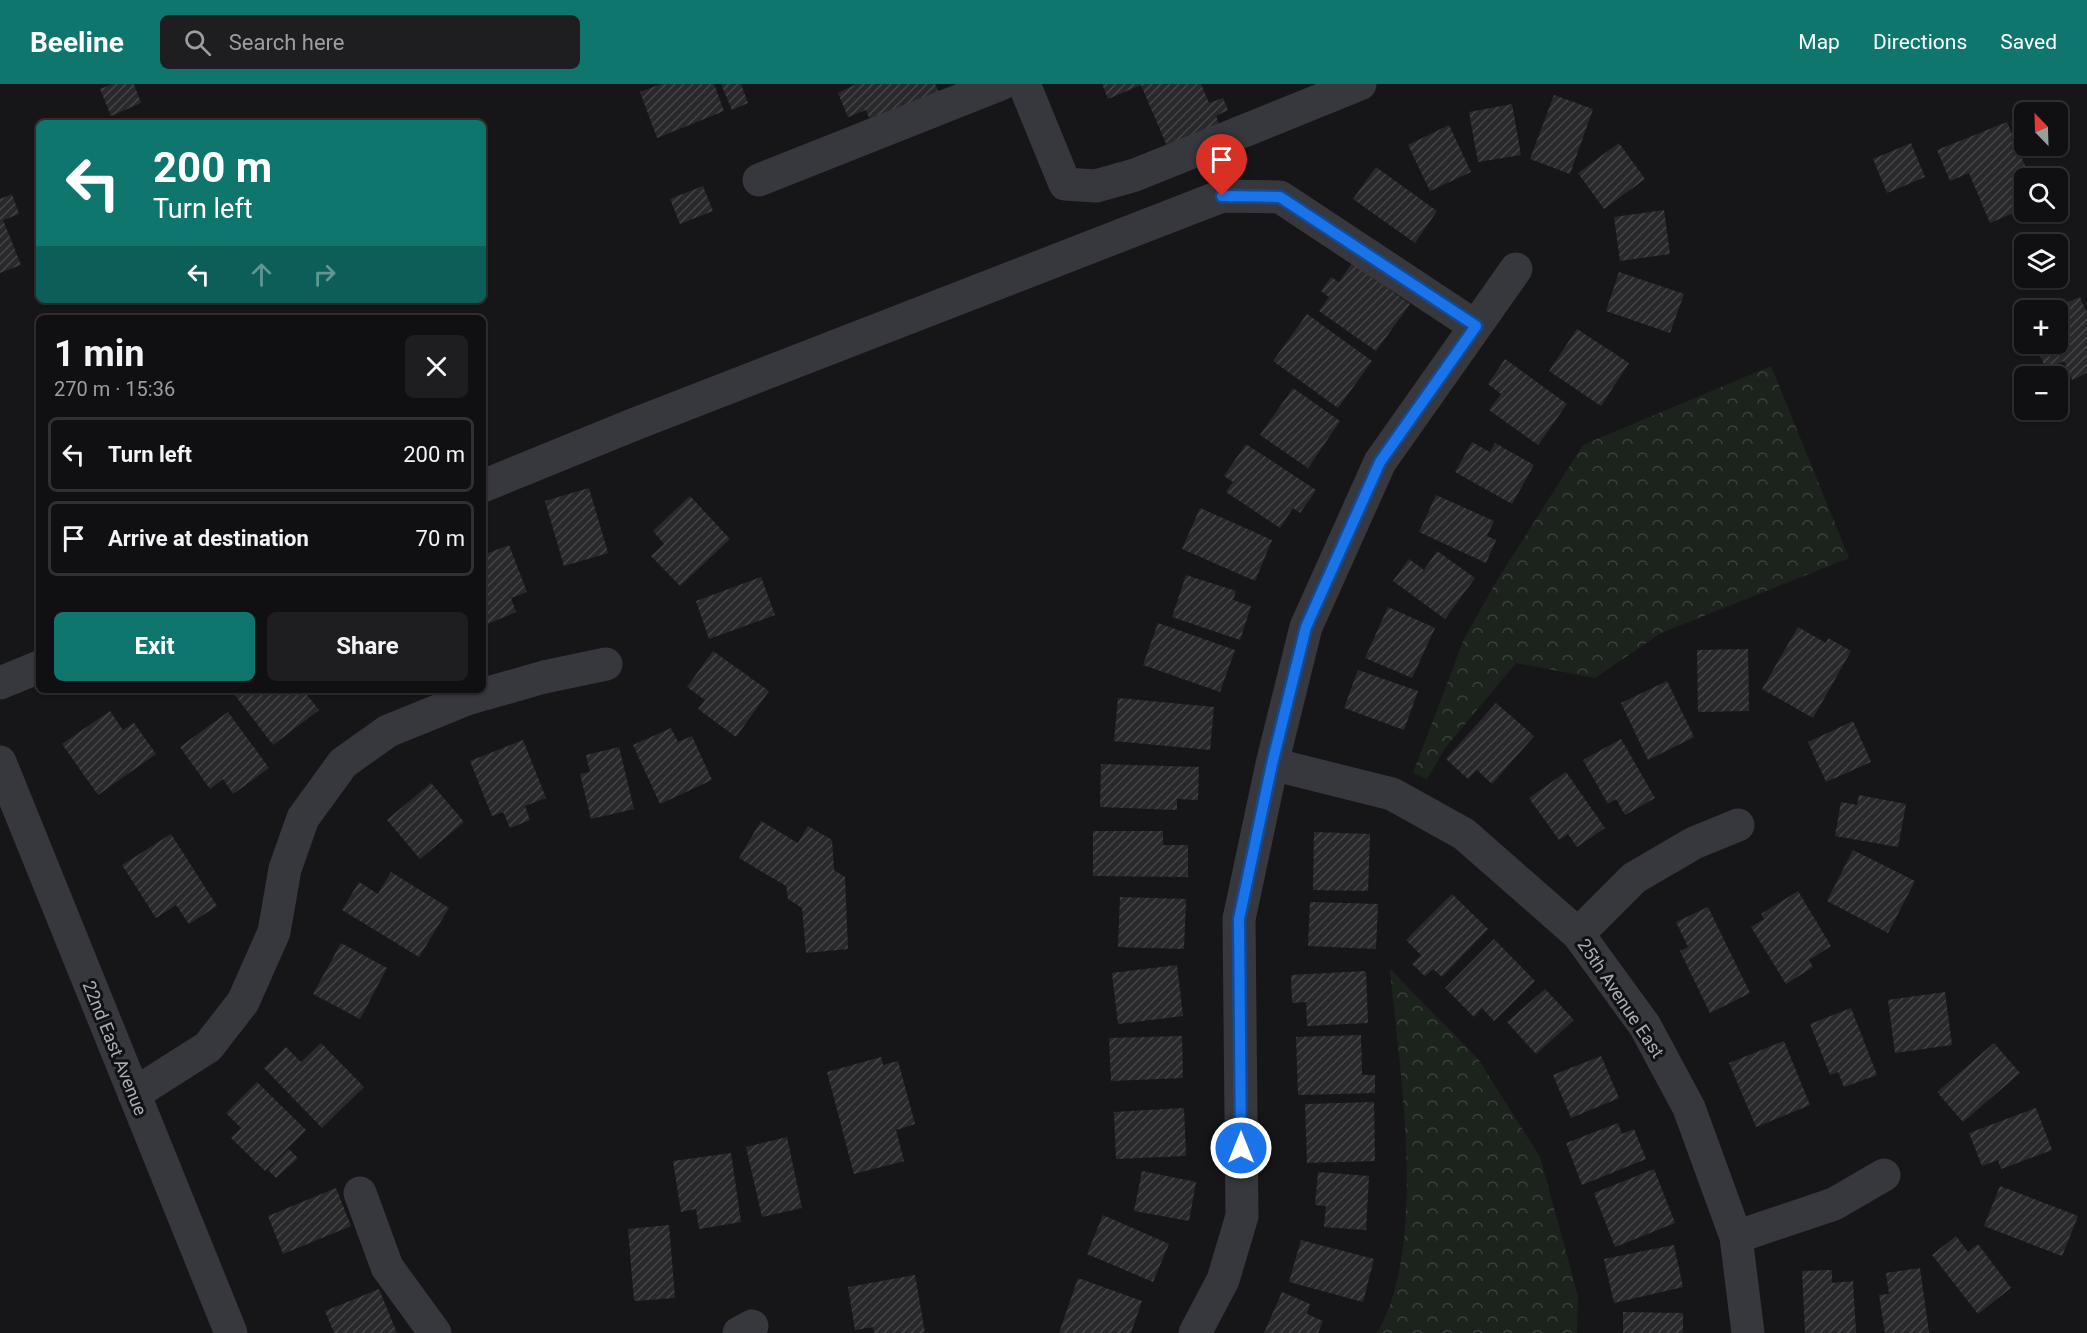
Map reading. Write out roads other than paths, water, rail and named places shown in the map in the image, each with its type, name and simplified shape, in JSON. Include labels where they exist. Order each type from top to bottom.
[{"type":"street","points":[[759,180],[1001,84]]},
{"type":"street","points":[[1024,84],[1065,184],[1096,186],[1136,175],[1360,84]]},
{"type":"street","points":[[486,485],[635,424],[1222,196],[1280,197],[1476,326]]},
{"type":"street","points":[[1195,1333],[1223,1280],[1242,1216],[1239,919],[1272,764],[1306,627],[1380,462],[1516,269]]},
{"type":"street","points":[[134,1094],[208,1047],[243,1002],[274,932],[285,869],[303,818],[344,763],[388,731],[467,699],[544,677],[606,664]]},
{"type":"street","points":[[0,682],[36,668]]},
{"type":"street","name":"22nd East Avenue","points":[[0,762],[231,1333]]},
{"type":"street","name":"25th Avenue East","points":[[1272,764],[1392,794],[1464,834],[1578,934],[1645,1026],[1689,1108],[1736,1237],[1748,1333]]},
{"type":"street","points":[[1578,934],[1634,878],[1694,843],[1738,825]]},
{"type":"street","points":[[1736,1237],[1834,1204],[1884,1175]]},
{"type":"street","points":[[360,1193],[387,1267],[435,1333]]}]
